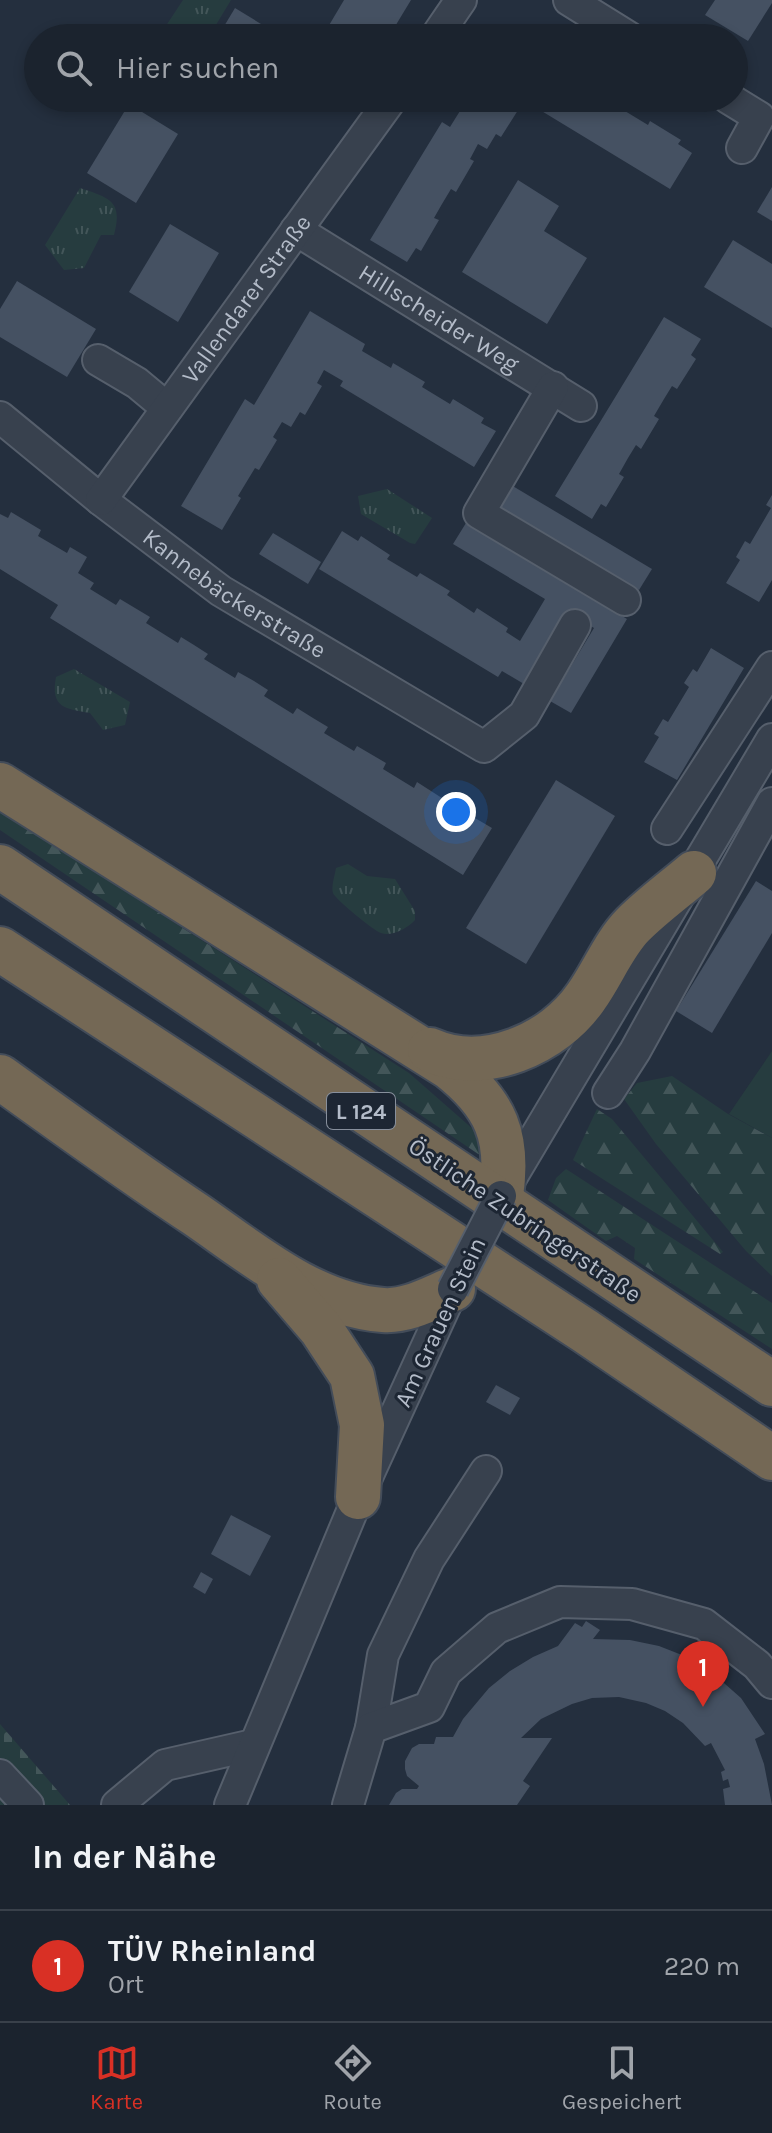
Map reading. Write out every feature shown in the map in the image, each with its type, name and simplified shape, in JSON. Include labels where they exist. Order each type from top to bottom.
[{"type":"highway","points":[[0,785],[449,1067],[474,1086],[494,1116],[505,1156],[501,1196]]},
{"type":"highway","name":"Östliche Zubringerstraße","points":[[0,867],[772,1384]]},
{"type":"highway","points":[[399,1037],[447,1058],[508,1055],[561,1025],[585,1000],[631,926],[694,873]]},
{"type":"highway","name":"L 124","points":[[0,949],[585,1331],[772,1458]]},
{"type":"highway","points":[[0,962],[81,1002]]},
{"type":"highway","points":[[0,1077],[125,1167],[316,1293],[386,1311],[413,1306],[453,1289]]},
{"type":"highway","points":[[258,1257],[298,1301],[352,1376],[362,1425],[358,1497]]},
{"type":"street","points":[[445,24],[461,0]]},
{"type":"street","points":[[569,0],[608,24]]},
{"type":"street","points":[[742,148],[759,117],[748,110]]},
{"type":"street","name":"Vallendarer Straße","points":[[101,500],[382,112]]},
{"type":"street","name":"Hillscheider Weg","points":[[296,230],[581,406]]},
{"type":"street","points":[[98,360],[137,383],[167,408]]},
{"type":"street","points":[[553,387],[479,513],[625,600]]},
{"type":"street","name":"Kannebäckerstraße","points":[[0,417],[101,500],[221,591],[484,747],[524,715],[575,625]]},
{"type":"street","points":[[667,829],[772,667]]},
{"type":"street","name":"Am Grauen Stein","points":[[230,1805],[358,1497],[453,1289],[501,1196],[772,739]]},
{"type":"street","points":[[608,1093],[635,1051],[772,803]]},
{"type":"street","points":[[348,1805],[371,1728],[383,1655],[429,1559],[486,1471]]},
{"type":"street","points":[[371,1728],[429,1707],[446,1672],[497,1628],[560,1602],[632,1604],[704,1624],[757,1665],[772,1683]]},
{"type":"street","points":[[117,1805],[165,1765],[253,1745]]},
{"type":"street","points":[[0,1775],[28,1805]]},
{"type":"green space","points":[[183,0],[231,0],[216,24],[167,24]]},
{"type":"green space","points":[[80,188],[112,202],[117,215],[114,235],[101,235],[84,268],[64,270],[45,245]]},
{"type":"green space","points":[[387,489],[432,518],[415,544],[361,514],[358,496]]},
{"type":"green space","points":[[74,669],[130,702],[125,725],[103,730],[90,713],[67,708],[58,701],[55,695],[56,677]]},
{"type":"green space","points":[[0,811],[409,1073],[474,1130],[488,1153],[487,1160],[0,830]]},
{"type":"green space","points":[[348,864],[367,876],[395,879],[415,911],[415,920],[400,931],[385,934],[355,914],[333,893],[336,868]]},
{"type":"green space","points":[[772,1051],[772,1138],[729,1114]]},
{"type":"green space","points":[[672,1076],[728,1114],[772,1138],[772,1276],[746,1251],[656,1144],[624,1099],[637,1083]]},
{"type":"green space","points":[[597,1109],[612,1119],[723,1252],[720,1254],[573,1160]]},
{"type":"green space","points":[[566,1169],[772,1303],[772,1349],[634,1259],[635,1248],[617,1236],[606,1241],[548,1200],[556,1178]]},
{"type":"green space","points":[[0,1724],[70,1805],[0,1805]]},
{"type":"building","points":[[344,0],[411,0],[396,24],[330,24]]},
{"type":"building","points":[[715,0],[772,0],[748,41],[748,24],[720,24],[705,15]]},
{"type":"building","points":[[235,8],[261,24],[225,24]]},
{"type":"building","points":[[124,112],[142,112],[178,134],[136,203],[87,173]]},
{"type":"building","points":[[459,112],[517,112],[501,137],[496,134],[487,149],[478,144],[470,159],[474,161],[456,192],[451,189],[442,204],[434,218],[439,220],[421,251],[416,248],[407,262],[370,240],[442,122],[450,127]]},
{"type":"building","points":[[543,112],[627,112],[648,125],[650,121],[681,140],[678,144],[692,153],[670,189]]},
{"type":"building","points":[[518,180],[559,206],[544,231],[587,258],[547,324],[462,272]]},
{"type":"building","points":[[772,187],[772,221],[757,212]]},
{"type":"building","points":[[170,224],[219,253],[178,322],[129,292]]},
{"type":"building","points":[[733,240],[772,264],[772,328],[704,287]]},
{"type":"building","points":[[17,281],[96,329],[67,377],[0,337],[0,309]]},
{"type":"building","points":[[310,311],[365,344],[362,351],[391,368],[393,363],[425,382],[422,387],[450,404],[453,399],[484,418],[481,423],[496,431],[474,467],[340,386],[343,381],[324,370],[317,383],[322,386],[305,415],[300,412],[291,427],[282,422],[273,437],[277,440],[259,470],[255,468],[222,530],[181,506],[245,399],[254,405]]},
{"type":"building","points":[[664,317],[701,339],[691,355],[696,359],[677,389],[672,386],[654,416],[659,419],[641,449],[636,445],[619,474],[624,477],[606,507],[601,504],[592,519],[555,496]]},
{"type":"building","points":[[511,485],[652,569],[639,590],[498,506]]},
{"type":"building","points":[[772,495],[772,580],[759,602],[726,583],[740,560],[736,557],[745,541],[750,544],[771,508],[766,505]]},
{"type":"building","points":[[11,512],[41,530],[38,536],[67,553],[70,547],[87,557],[78,573],[94,583],[90,589],[116,605],[120,599],[150,617],[146,623],[178,643],[181,637],[194,645],[208,654],[204,659],[235,678],[238,672],[254,681],[268,690],[264,696],[293,714],[297,708],[328,727],[324,733],[354,751],[357,746],[386,763],[383,769],[414,788],[417,782],[445,800],[442,806],[471,824],[475,818],[492,828],[463,875],[50,618],[58,605],[0,569],[0,514],[8,518]]},
{"type":"building","points":[[466,523],[627,619],[571,713],[550,701],[594,628],[567,612],[524,684],[502,671],[498,677],[319,569],[342,531],[358,541],[361,536],[390,555],[387,559],[417,577],[420,573],[450,591],[447,595],[474,613],[477,608],[508,628],[506,632],[520,641],[545,599],[453,544]]},
{"type":"building","points":[[273,533],[321,562],[308,584],[259,554]]},
{"type":"building","points":[[711,648],[744,668],[677,780],[644,762],[659,737],[654,734],[663,719],[668,722],[689,687],[684,683],[693,669],[697,672]]},
{"type":"building","points":[[556,780],[615,816],[526,964],[466,928]]},
{"type":"building","points":[[756,881],[772,891],[772,933],[712,1033],[676,1011]]},
{"type":"building","points":[[496,1385],[520,1398],[510,1415],[486,1402]]},
{"type":"building","points":[[231,1515],[271,1536],[250,1576],[211,1554]]},
{"type":"building","points":[[201,1572],[213,1579],[205,1594],[193,1587]]},
{"type":"building","points":[[586,1621],[600,1630],[593,1639],[630,1640],[659,1646],[687,1657],[708,1669],[741,1698],[765,1734],[755,1739],[764,1764],[772,1805],[725,1805],[723,1789],[730,1787],[728,1779],[723,1781],[721,1772],[725,1770],[711,1743],[705,1746],[683,1723],[665,1711],[619,1697],[592,1698],[572,1704],[541,1719],[521,1738],[552,1738],[523,1781],[530,1786],[517,1805],[389,1805],[402,1789],[417,1789],[419,1786],[407,1776],[405,1769],[405,1761],[412,1748],[419,1744],[434,1744],[436,1737],[453,1737],[463,1719],[489,1688],[533,1657],[558,1646],[575,1623],[582,1627]]},
{"type":"place","name":"TÜV Rheinland","points":[[703,1707]]}]
